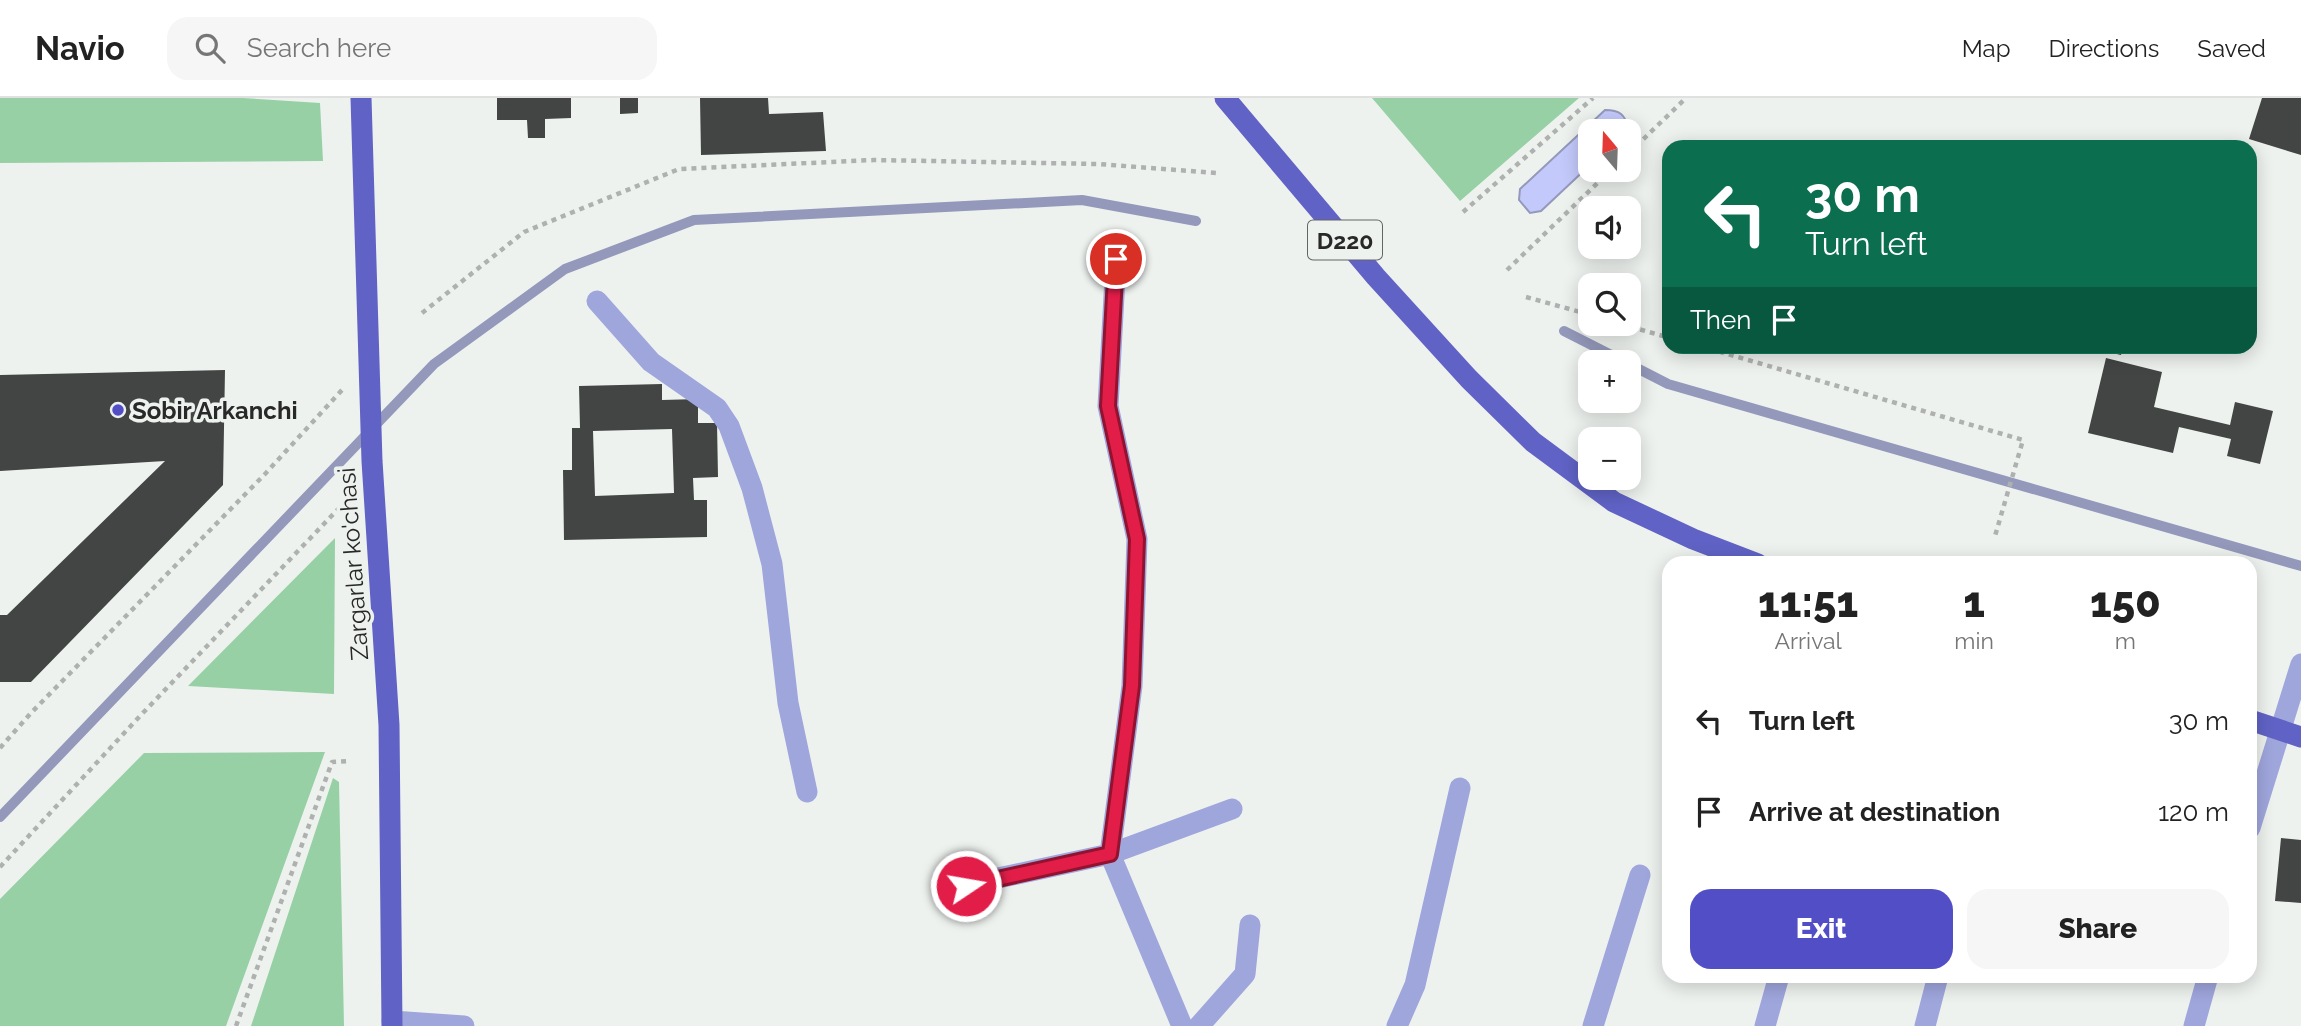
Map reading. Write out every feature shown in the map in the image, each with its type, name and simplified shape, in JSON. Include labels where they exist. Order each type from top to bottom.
[{"type":"main road","name":"Zargarlar ko'chasi","points":[[360,98],[368,376],[389,725],[392,1023]]},
{"type":"main road","name":"D220","points":[[1225,98],[1376,277],[1469,379],[1533,442],[1614,502],[1693,539],[1737,556]]},
{"type":"main road","points":[[2257,722],[2301,737]]},
{"type":"street","points":[[1116,259],[1108,406],[1137,539],[1132,686],[1110,854],[1182,1026]]},
{"type":"street","points":[[597,301],[651,362],[717,408],[729,426],[752,488],[772,564],[788,703],[807,792]]},
{"type":"street","points":[[2257,805],[2301,664]]},
{"type":"street","points":[[1396,1026],[1415,985],[1460,788]]},
{"type":"street","points":[[966,886],[1110,854],[1232,809]]},
{"type":"street","points":[[1593,1026],[1640,875]]},
{"type":"street","points":[[1199,1026],[1245,974],[1250,925]]},
{"type":"street","points":[[1765,1026],[1777,983]]},
{"type":"street","points":[[1926,1026],[1936,983]]},
{"type":"street","points":[[2194,1026],[2206,983]]},
{"type":"street","points":[[392,1023],[464,1026]]},
{"type":"path","points":[[1463,212],[1593,98]]},
{"type":"path","points":[[1642,140],[1686,98]]},
{"type":"path","points":[[422,313],[524,232],[679,169],[874,160],[1098,164],[1217,173]]},
{"type":"path","points":[[1507,270],[1599,182]]},
{"type":"path","points":[[1526,296],[1578,311]]},
{"type":"path","points":[[1641,330],[1662,336]]},
{"type":"path","points":[[1727,354],[2023,440],[1995,536]]},
{"type":"path","points":[[0,748],[265,474],[342,390]]},
{"type":"path","points":[[0,867],[343,504]]},
{"type":"path","points":[[236,1026],[332,762],[349,761]]},
{"type":"green space","points":[[0,98],[243,98],[320,103],[323,161],[0,163]]},
{"type":"green space","points":[[1372,98],[1579,98],[1460,201]]},
{"type":"green space","points":[[335,538],[334,694],[188,686]]},
{"type":"green space","points":[[325,752],[226,1026],[0,1026],[0,899],[144,753]]},
{"type":"green space","points":[[333,778],[339,782],[344,1026],[251,1026]]},
{"type":"water","points":[[1605,110],[1621,114],[1625,119],[1595,119]]},
{"type":"water","points":[[1578,135],[1578,176],[1541,211],[1530,213],[1519,200],[1520,189]]},
{"type":"building","points":[[497,98],[571,98],[571,118],[545,119],[545,138],[528,138],[527,120],[497,120]]},
{"type":"building","points":[[620,98],[638,98],[638,113],[620,114]]},
{"type":"building","points":[[700,98],[768,98],[769,114],[823,112],[826,151],[701,155]]},
{"type":"building","points":[[2262,98],[2301,98],[2301,155],[2249,139]]},
{"type":"building","points":[[2106,358],[2162,372],[2154,407],[2230,425],[2235,402],[2273,411],[2260,464],[2227,456],[2231,439],[2179,427],[2173,453],[2088,433]]},
{"type":"building","points":[[225,370],[223,485],[31,682],[0,682],[0,615],[7,615],[165,461],[0,471],[0,375]]},
{"type":"building","points":[[662,384],[662,400],[698,399],[698,423],[717,423],[718,477],[693,478],[694,500],[707,500],[707,537],[564,540],[563,470],[572,470],[572,428],[580,428],[579,386]],"holes":[[[672,429],[674,493],[595,496],[593,431]]]},
{"type":"building","points":[[2281,838],[2301,840],[2301,903],[2275,901]]},
{"type":"waterway","points":[[0,817],[434,364],[565,269],[694,220],[1082,200],[1196,221]]},
{"type":"waterway","points":[[1564,331],[1601,350]]},
{"type":"waterway","points":[[1641,370],[1668,384],[2301,566]]},
{"type":"place","name":"Sobir Arkanchi","points":[[118,410]]},
{"type":"route","points":[[966,886],[1110,854],[1132,686],[1137,539],[1108,406],[1116,259]]}]
